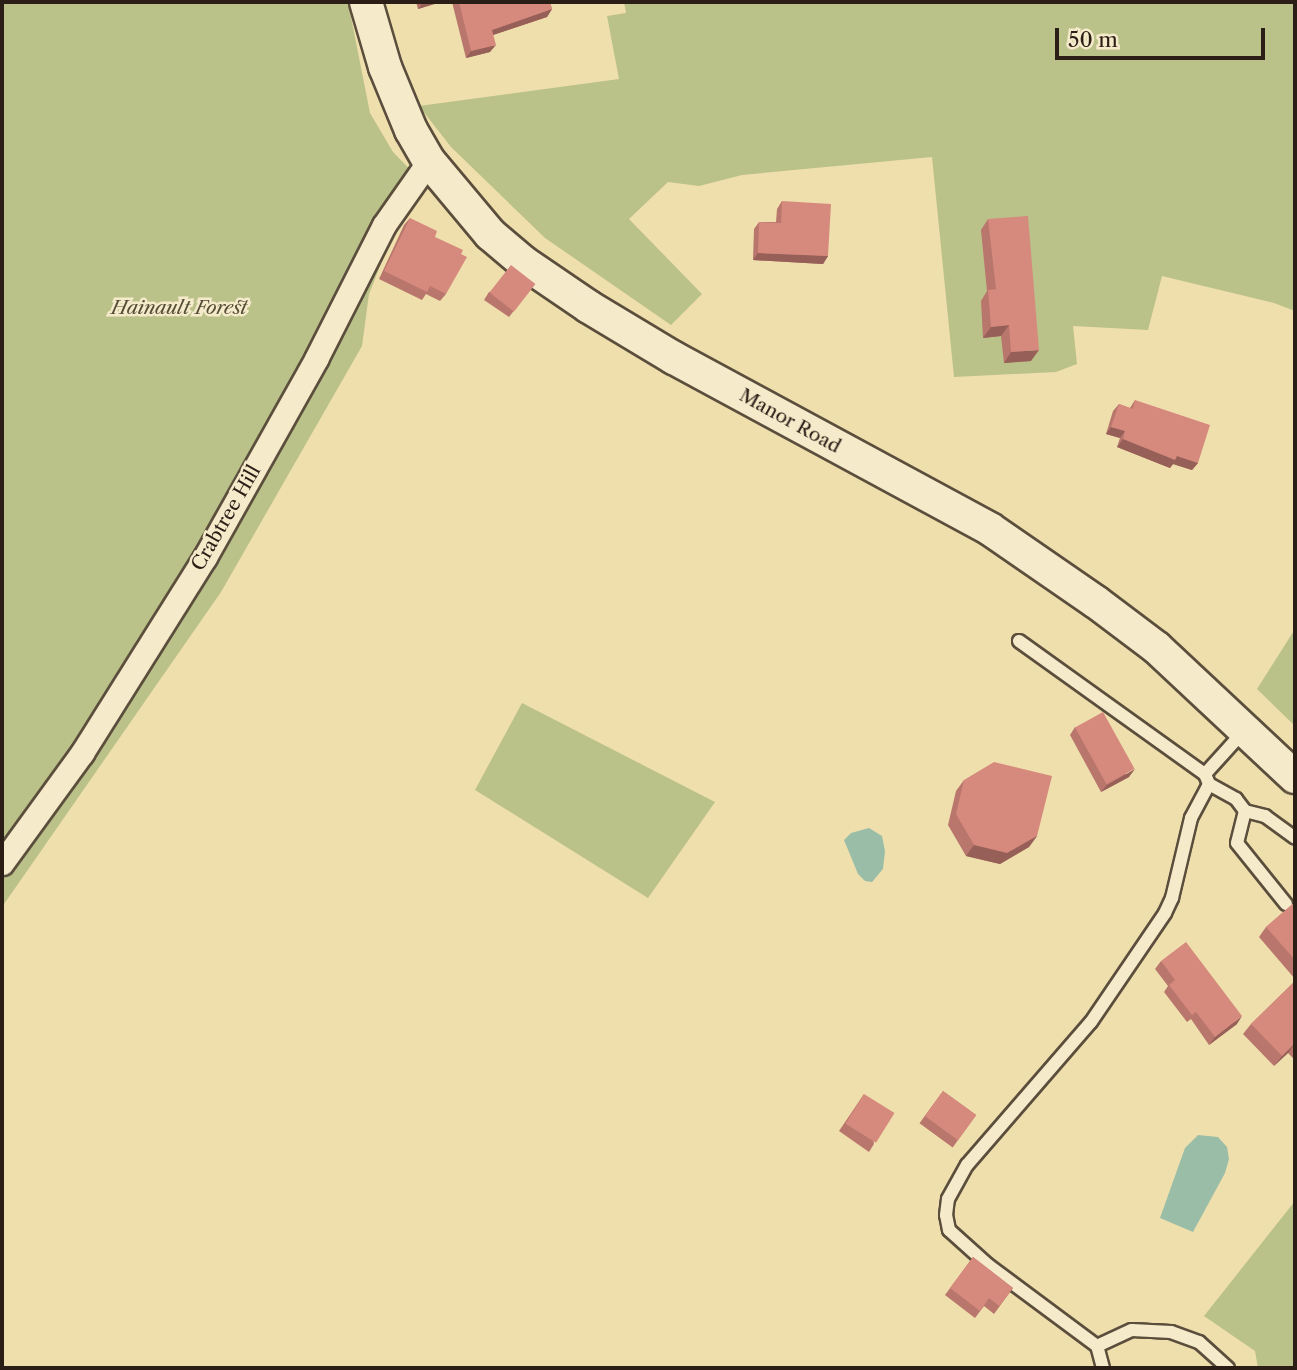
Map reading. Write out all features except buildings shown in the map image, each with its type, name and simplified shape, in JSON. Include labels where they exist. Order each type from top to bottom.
[{"type":"street","name":"Manor Road","points":[[366,2],[385,67],[411,130],[429,162],[490,234],[523,262],[589,307],[674,358],[990,529],[1147,640],[1295,777]]},
{"type":"street","name":"Crabtree Hill","points":[[2,863],[82,753],[205,557],[316,359],[384,225],[429,162]]},
{"type":"lane","points":[[1019,641],[1236,799],[1245,811],[1265,816],[1295,838]]},
{"type":"lane","points":[[1103,1368],[1097,1346],[965,1246],[949,1230],[946,1215],[948,1199],[967,1165],[1091,1022],[1165,913],[1172,898],[1191,818],[1207,779],[1245,728]]},
{"type":"lane","points":[[1245,811],[1237,843],[1286,904]]},
{"type":"lane","points":[[1097,1346],[1132,1330],[1171,1332],[1199,1342],[1228,1368]]},
{"type":"green space","name":"Hainault Forest","points":[[2,2],[348,2],[370,113],[393,152],[427,187],[399,218],[369,294],[362,346],[221,592],[2,907]]},
{"type":"green space","points":[[624,2],[1295,2],[1295,311],[1274,303],[1162,276],[1148,330],[1073,326],[1077,364],[1056,372],[954,377],[932,157],[742,175],[699,186],[668,182],[629,219],[702,294],[671,325],[545,238],[451,147],[419,106],[619,79],[607,16],[626,13]]},
{"type":"green space","points":[[1295,629],[1295,726],[1257,689]]},
{"type":"green space","points":[[522,703],[715,802],[648,898],[475,790]]},
{"type":"green space","points":[[1295,1201],[1295,1368],[1258,1368],[1255,1351],[1204,1316]]},
{"type":"shaded area","points":[[869,828],[882,836],[885,851],[883,869],[872,882],[865,881],[858,874],[844,840],[851,833]]},
{"type":"shaded area","points":[[1198,1135],[1218,1137],[1227,1147],[1229,1159],[1225,1173],[1193,1232],[1160,1218],[1185,1148]]}]
